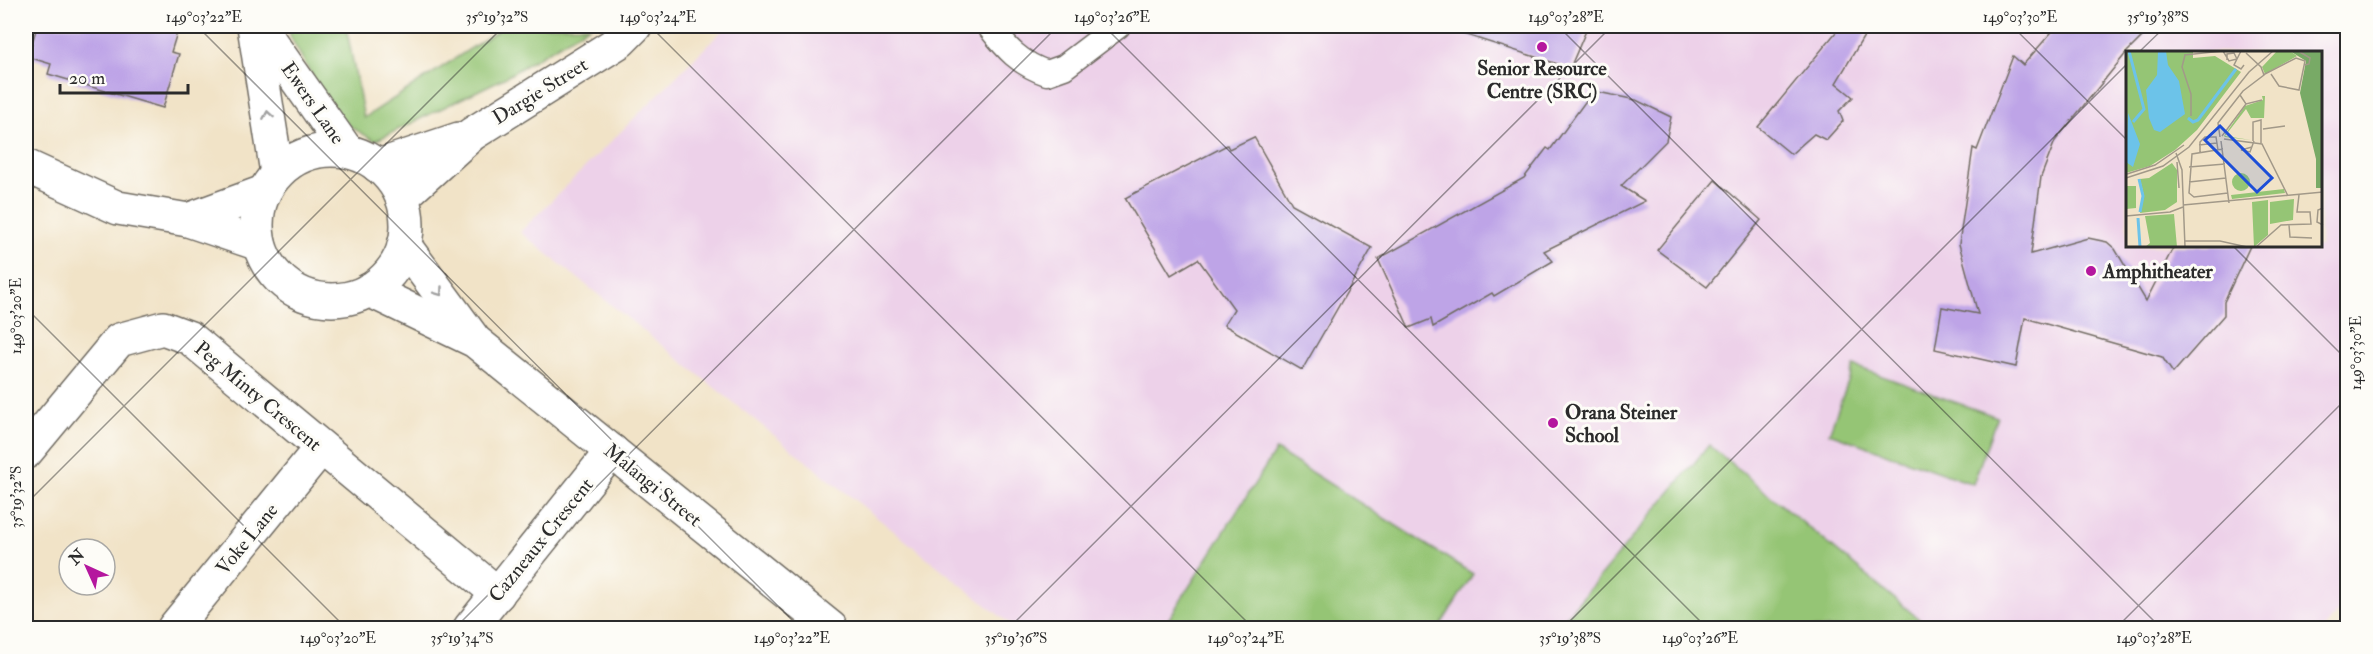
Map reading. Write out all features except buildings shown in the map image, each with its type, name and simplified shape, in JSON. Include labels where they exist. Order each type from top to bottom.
[{"type":"street","name":"Ewers Lane","points":[[256,26],[347,151]]},
{"type":"street","name":"Ewers Lane","points":[[256,26],[271,183]]},
{"type":"street","name":"Dargie Street","points":[[402,197],[472,134],[620,41],[635,26]]},
{"type":"street","name":"Dargie Street","points":[[378,166],[472,134]]},
{"type":"street","points":[[188,220],[271,183],[297,158],[322,151],[347,151],[378,166],[392,180],[402,197],[407,222],[404,245],[397,264],[385,279],[369,291],[348,299],[324,300],[302,295],[283,282],[268,265],[258,244],[257,218],[271,183]]},
{"type":"street","points":[[26,166],[118,208],[188,220],[258,244]]},
{"type":"street","name":"Malangi Street","points":[[404,245],[475,341]]},
{"type":"street","name":"Malangi Street","points":[[369,291],[475,341],[831,628]]},
{"type":"street","name":"Peg Minty Crescent","points":[[26,452],[119,340],[163,328],[190,338],[498,594]]},
{"type":"street","name":"Voke Lane","points":[[174,628],[320,448]]},
{"type":"street","name":"Cazneaux Crescent","points":[[470,628],[612,452]]},
{"type":"lane","points":[[989,26],[1006,48],[1028,67],[1047,74],[1064,67],[1118,26]]},
{"type":"shaded area","name":"Orana Steiner School","points":[[727,26],[2347,26],[2347,600],[2325,628],[1015,628],[520,232]]},
{"type":"green space","points":[[288,26],[346,26],[364,118],[505,26],[590,26],[506,77],[375,141],[335,118],[291,38]]},
{"type":"green space","points":[[1854,366],[1997,417],[1973,484],[1829,433]]},
{"type":"green space","points":[[1709,445],[1930,628],[1557,628]]},
{"type":"green space","points":[[1276,450],[1473,574],[1439,628],[1163,628]]},
{"type":"place","name":"Senior Resource Centre (SRC)","points":[[1542,47]]},
{"type":"place","name":"Amphitheater","points":[[2091,271]]},
{"type":"place","name":"Orana Steiner School","points":[[1553,423]]}]
